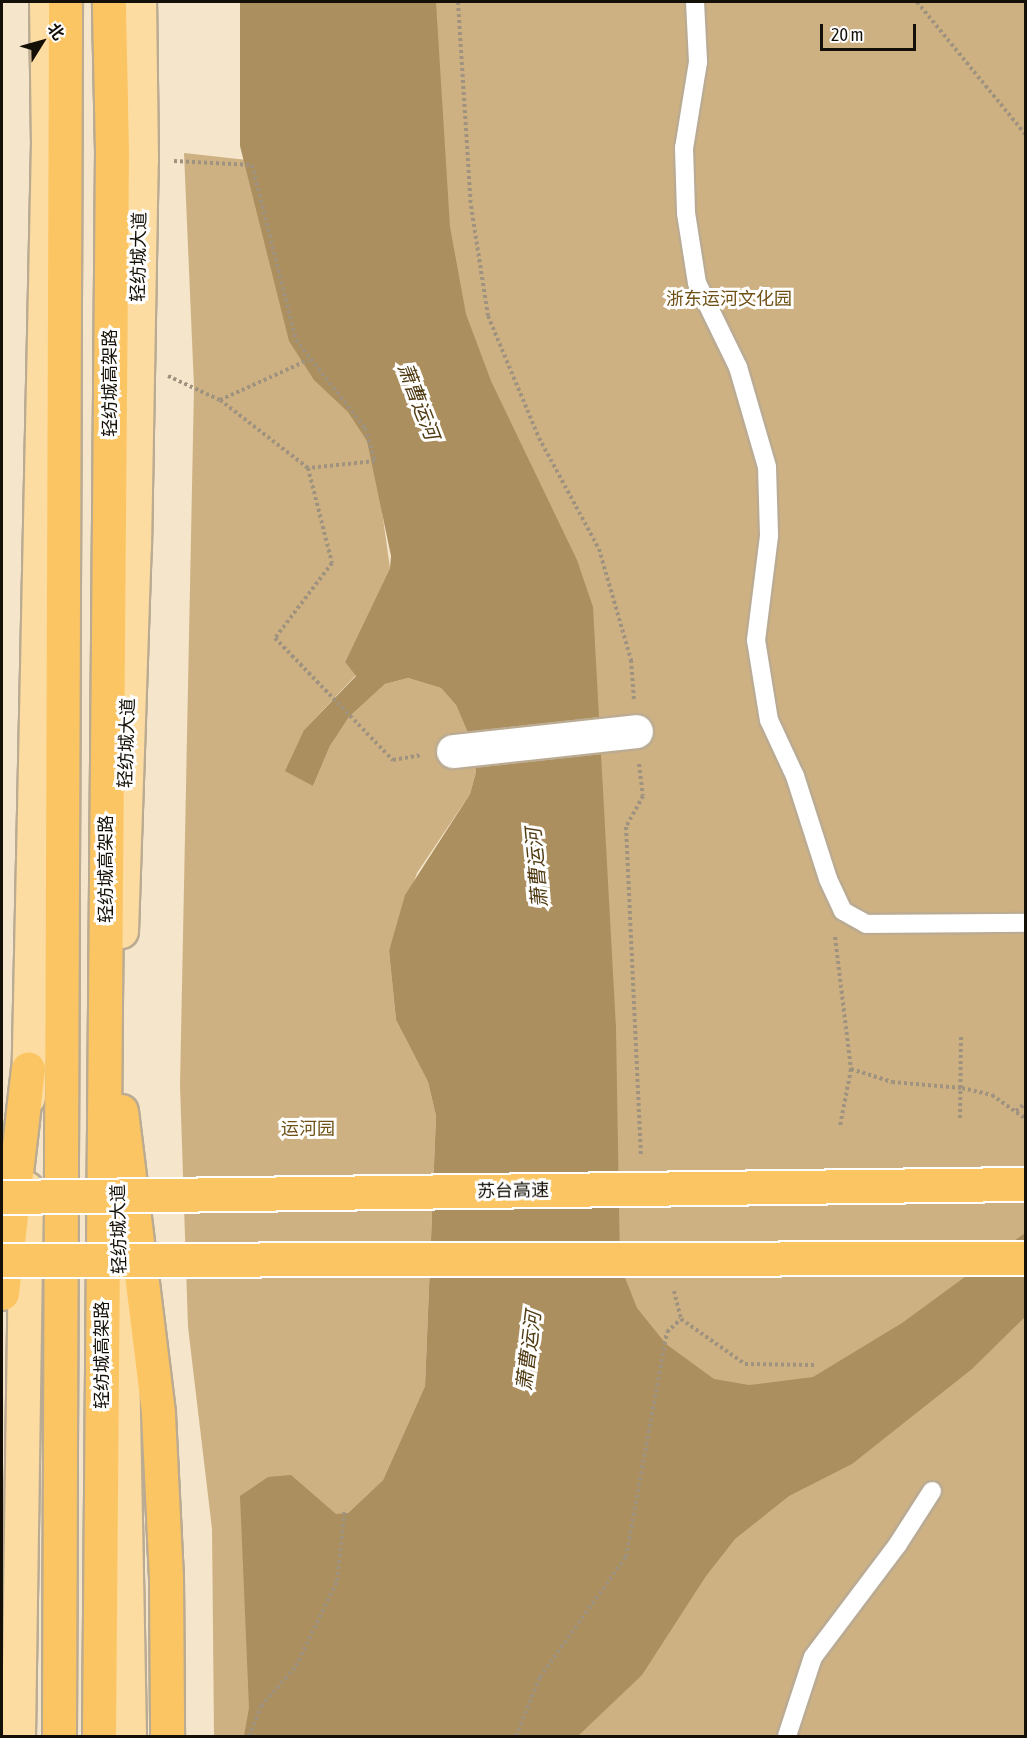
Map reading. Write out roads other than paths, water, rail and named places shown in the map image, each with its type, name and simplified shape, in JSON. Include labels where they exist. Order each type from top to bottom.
[{"type":"highway","points":[[58,1737],[65,2]]},
{"type":"highway","name":"轻纺城高架路","points":[[99,1737],[112,162],[109,2]]},
{"type":"highway","points":[[2,1293],[28,1069]]},
{"type":"highway","points":[[116,1070],[158,1414],[166,1577],[166,1737]]},
{"type":"highway","name":"苏台高速","points":[[2,1197],[1026,1184]]},
{"type":"highway","points":[[2,1260],[1026,1258]]},
{"type":"main road","points":[[18,1737],[28,1069],[48,144],[46,2]]},
{"type":"main road","name":"轻纺城大道","points":[[129,1737],[116,1070],[137,363],[141,160],[139,2]]},
{"type":"street","points":[[453,751],[636,730]]},
{"type":"lane","points":[[695,2],[698,62],[684,148],[686,213],[697,283],[738,368],[767,467],[768,536],[756,640],[769,720],[795,776],[828,879],[843,911],[866,924],[1026,923]]},
{"type":"lane","points":[[787,1737],[813,1657],[898,1544],[932,1491]]},
{"type":"water","name":"萧曹运河","points":[[240,2],[436,2],[450,227],[466,314],[491,381],[577,560],[593,607],[616,1028],[620,1265],[637,1308],[666,1344],[714,1379],[749,1385],[813,1377],[902,1323],[1025,1233],[1025,1317],[972,1369],[852,1464],[789,1496],[735,1539],[706,1576],[642,1675],[578,1736],[244,1736],[249,1708],[240,1496],[268,1477],[291,1475],[336,1514],[348,1513],[383,1480],[425,1386],[436,1116],[428,1082],[396,1020],[389,951],[405,895],[470,794],[476,772],[470,738],[456,705],[441,688],[408,678],[385,684],[349,717],[330,746],[313,786],[285,771],[304,730],[356,676],[345,662],[390,568],[391,556],[367,441],[348,412],[314,380],[289,341],[240,146]]},
{"type":"park label","name":"浙东运河文化园","points":[[729,299]]},
{"type":"park label","name":"运河园","points":[[308,1129]]}]
